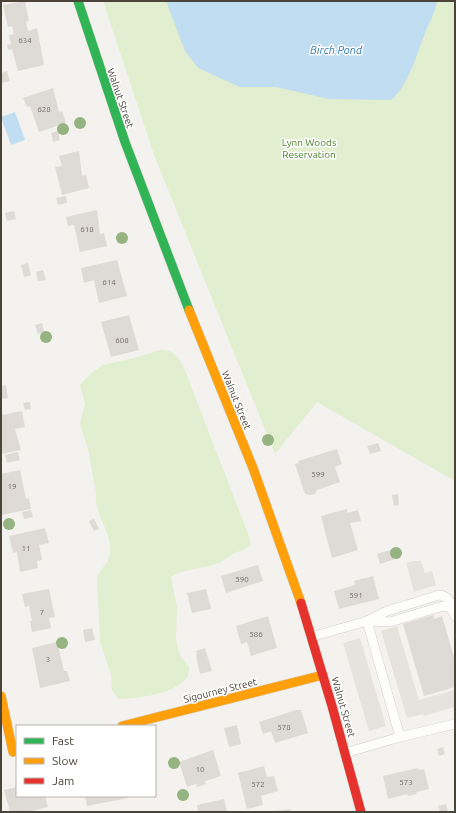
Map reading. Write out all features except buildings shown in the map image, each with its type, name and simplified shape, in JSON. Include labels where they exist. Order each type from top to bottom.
[{"type":"main road","name":"Walnut Street","points":[[78,1],[138,177],[285,555],[324,676],[362,812]]},
{"type":"main road","name":"Sigourney Street","points":[[126,725],[324,676]]},
{"type":"main road","points":[[1,696],[13,752]]},
{"type":"lane","points":[[312,637],[367,621],[387,610],[439,595],[445,596],[450,601],[454,615]]},
{"type":"lane","points":[[367,621],[400,737]]},
{"type":"lane","points":[[345,753],[400,737],[455,724]]},
{"type":"green space","name":"Lynn Woods Reservation","points":[[103,1],[455,1],[455,481],[317,402],[275,454],[154,155]]},
{"type":"green space","points":[[159,350],[168,351],[174,354],[180,360],[184,368],[250,539],[250,545],[220,562],[207,567],[181,572],[171,577],[177,608],[176,640],[180,655],[189,667],[188,677],[174,688],[165,692],[136,698],[118,699],[112,690],[111,675],[100,642],[97,579],[109,558],[110,546],[109,538],[97,508],[96,493],[88,449],[80,424],[85,403],[80,385],[90,374],[103,365],[138,357]]},
{"type":"shaded area","points":[[421,561],[425,573],[432,571],[436,585],[414,592],[406,563]]},
{"type":"shaded area","points":[[397,626],[419,700],[455,690],[455,707],[424,716],[423,714],[407,718],[381,631]]},
{"type":"shaded area","points":[[360,638],[386,726],[369,731],[343,643]]},
{"type":"water","name":"Birch Pond","points":[[166,1],[437,1],[433,15],[407,79],[397,95],[391,100],[329,99],[276,87],[240,87],[198,68],[185,51]]},
{"type":"water","points":[[15,112],[25,140],[11,145],[1,117]]},
{"type":"traffic: fast","points":[[78,1],[125,142],[189,310]]},
{"type":"traffic: slow","points":[[189,310],[253,468],[301,603]]},
{"type":"traffic: slow","points":[[126,725],[323,675]]},
{"type":"traffic: slow","points":[[1,696],[13,752]]},
{"type":"traffic: jam","points":[[301,603],[332,706],[361,812]]}]
